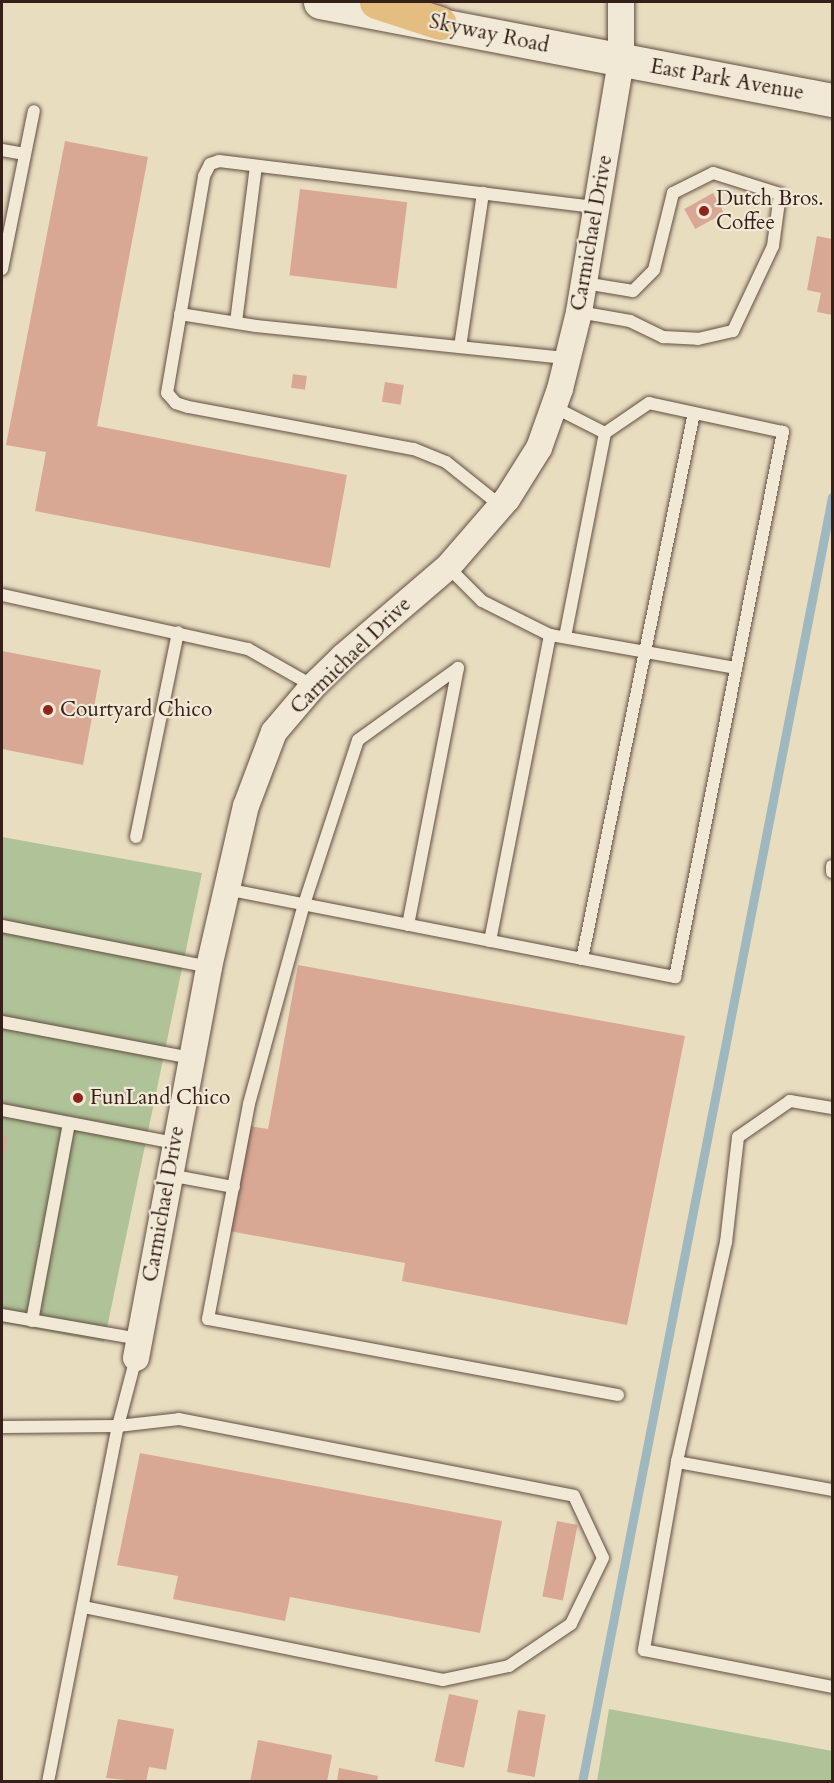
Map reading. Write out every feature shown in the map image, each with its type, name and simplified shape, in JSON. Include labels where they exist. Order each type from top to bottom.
[{"type":"highway","points":[[376,2],[440,23]]},
{"type":"main road","name":"Skyway Road","points":[[321,2],[440,23],[621,61]]},
{"type":"main road","name":"East Park Avenue","points":[[621,61],[832,100]]},
{"type":"street","name":"Carmichael Drive","points":[[138,1349],[209,967],[246,806],[274,732],[313,686],[392,612],[448,567],[501,506],[540,448],[554,407],[579,312],[621,61],[621,2]]},
{"type":"lane","points":[[2,269],[34,111]]},
{"type":"lane","points":[[2,150],[25,154]]},
{"type":"lane","points":[[501,506],[446,462],[413,449],[176,403],[167,393],[204,176],[210,164],[219,161],[596,207]]},
{"type":"lane","points":[[236,322],[256,166]]},
{"type":"lane","points":[[579,312],[630,321],[663,337],[698,339],[733,331],[773,246],[780,194],[713,173],[673,193],[654,270],[633,291],[584,283]]},
{"type":"lane","points":[[460,346],[483,193]]},
{"type":"lane","points":[[180,314],[567,358]]},
{"type":"lane","points":[[226,889],[675,977],[783,432],[649,403],[605,433],[565,638]]},
{"type":"lane","points":[[554,407],[605,433]]},
{"type":"lane","points":[[582,959],[694,413]]},
{"type":"lane","points":[[448,567],[482,601],[550,635],[736,668]]},
{"type":"lane","points":[[2,595],[248,649],[313,686]]},
{"type":"lane","points":[[136,837],[178,632]]},
{"type":"lane","points":[[490,941],[550,635]]},
{"type":"lane","points":[[408,925],[458,668],[358,740],[304,904],[249,1104],[208,1319],[618,1395]]},
{"type":"lane","points":[[832,866],[832,872]]},
{"type":"lane","points":[[2,926],[209,967]]},
{"type":"lane","points":[[2,1022],[191,1059]]},
{"type":"lane","points":[[832,1108],[790,1101],[738,1137],[726,1242],[714,1307],[677,1462],[644,1650],[832,1687]]},
{"type":"lane","points":[[2,1110],[175,1143]]},
{"type":"lane","points":[[33,1321],[69,1123]]},
{"type":"lane","points":[[169,1176],[234,1187]]},
{"type":"lane","points":[[2,1315],[138,1349],[118,1426],[48,1782]]},
{"type":"lane","points":[[2,1427],[118,1426],[179,1419],[574,1496],[603,1558],[571,1623],[509,1666],[443,1680],[84,1607]]},
{"type":"lane","points":[[677,1462],[832,1490]]},
{"type":"green space","name":"FunLand Chico","points":[[2,837],[202,873],[104,1342],[2,1323]]},
{"type":"green space","points":[[609,1709],[832,1751],[832,1781],[597,1781]]},
{"type":"building","points":[[65,141],[148,157],[97,426],[347,475],[330,568],[35,511],[46,452],[6,445]]},
{"type":"building","points":[[300,189],[407,202],[397,289],[289,275]]},
{"type":"building","name":"Dutch Bros. Coffee","points":[[713,193],[724,213],[695,229],[684,209]]},
{"type":"building","points":[[817,236],[832,239],[832,315],[817,312],[821,293],[807,290]]},
{"type":"building","points":[[293,374],[307,376],[305,390],[291,388]]},
{"type":"building","points":[[385,382],[404,385],[401,405],[382,402]]},
{"type":"building","name":"Courtyard Chico","points":[[2,651],[101,670],[83,765],[2,749]]},
{"type":"building","points":[[298,965],[685,1036],[627,1325],[402,1281],[405,1263],[229,1231],[249,1126],[268,1129]]},
{"type":"building","points":[[2,1136],[7,1137],[3,1164],[2,1164]]},
{"type":"building","points":[[140,1453],[502,1521],[480,1633],[290,1597],[285,1621],[173,1599],[178,1576],[117,1565]]},
{"type":"building","points":[[557,1521],[578,1525],[563,1601],[542,1597]]},
{"type":"building","points":[[449,1694],[478,1700],[464,1768],[435,1761]]},
{"type":"building","points":[[518,1710],[546,1715],[535,1777],[507,1772]]},
{"type":"building","points":[[118,1719],[174,1729],[166,1770],[149,1767],[146,1782],[106,1778]]},
{"type":"building","points":[[258,1740],[332,1755],[327,1782],[250,1782]]},
{"type":"building","points":[[339,1768],[378,1776],[377,1782],[337,1782]]},
{"type":"waterway","points":[[582,1782],[832,497]]},
{"type":"place","name":"Dutch Bros. Coffee","points":[[704,211]]},
{"type":"place","name":"Courtyard Chico","points":[[48,710]]},
{"type":"place","name":"FunLand Chico","points":[[78,1098]]}]
